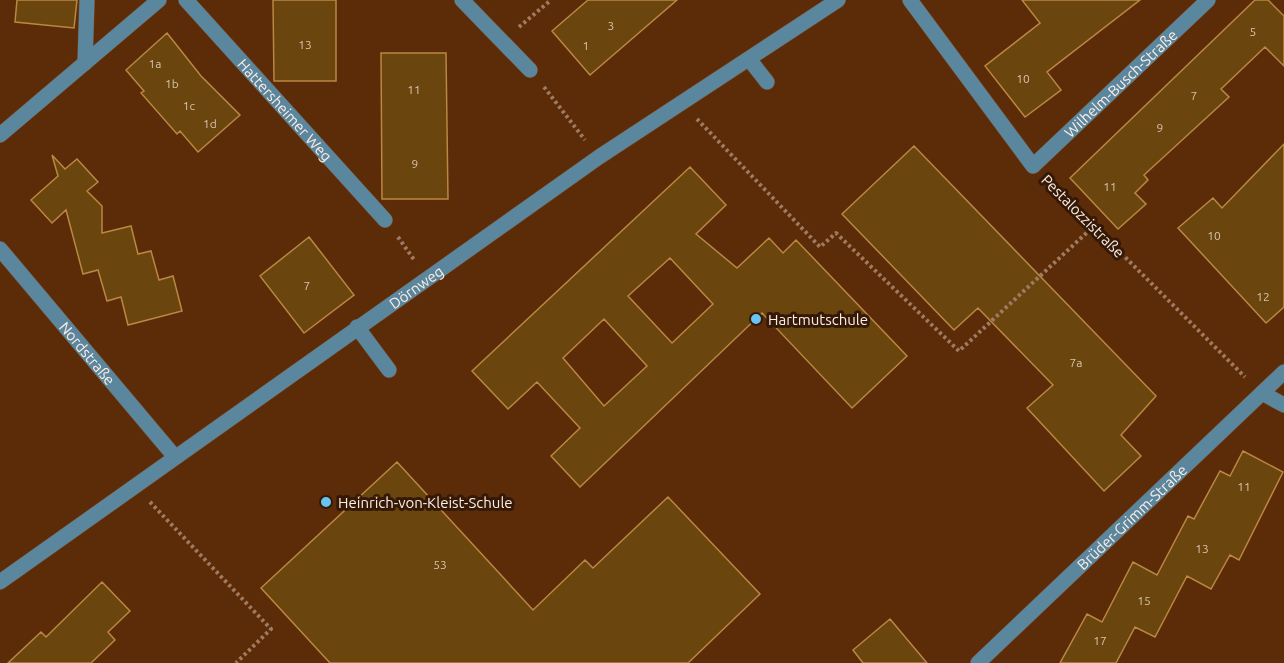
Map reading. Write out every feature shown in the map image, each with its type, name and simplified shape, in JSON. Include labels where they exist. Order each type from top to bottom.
[{"type":"street","points":[[85,63],[87,0]]},
{"type":"street","points":[[0,135],[159,0]]},
{"type":"street","name":"Hattersheimer Weg","points":[[186,0],[385,220]]},
{"type":"street","points":[[462,0],[530,70]]},
{"type":"street","name":"Dörnweg","points":[[0,582],[599,157],[838,0]]},
{"type":"street","name":"Pestalozzistraße","points":[[910,0],[1033,166]]},
{"type":"street","name":"Wilhelm-Busch-Straße","points":[[1033,166],[1208,0]]},
{"type":"street","points":[[749,59],[767,82]]},
{"type":"street","name":"Nordstraße","points":[[0,249],[175,457]]},
{"type":"street","points":[[357,327],[389,370]]},
{"type":"street","name":"Brüder-Grimm-Straße","points":[[978,663],[1284,372]]},
{"type":"street","points":[[1262,393],[1284,405]]},
{"type":"path","points":[[502,40],[551,0]]},
{"type":"path","points":[[530,70],[599,157]]},
{"type":"path","points":[[682,103],[820,247],[836,233],[959,351],[1094,226]]},
{"type":"path","name":"Pestalozzistraße","points":[[1033,166],[1262,393]]},
{"type":"path","points":[[385,220],[427,278]]},
{"type":"path","points":[[134,486],[271,629],[236,663]]},
{"type":"building","points":[[17,0],[77,0],[74,28],[15,22]]},
{"type":"building","points":[[273,0],[336,0],[336,81],[274,81]]},
{"type":"building","points":[[588,0],[677,0],[590,75],[552,31]]},
{"type":"building","points":[[1022,0],[1140,0],[1047,72],[1061,90],[1025,117],[985,66],[1040,23]]},
{"type":"building","points":[[1255,0],[1268,0],[1284,16],[1284,66],[1265,47],[1221,89],[1229,97],[1144,175],[1148,180],[1135,193],[1146,204],[1118,229],[1070,178]]},
{"type":"building","points":[[167,33],[201,76],[240,115],[198,152],[180,131],[177,134],[141,93],[144,91],[126,70]]},
{"type":"building","points":[[381,53],[446,53],[448,199],[382,199]]},
{"type":"building","points":[[1284,144],[1284,307],[1266,323],[1178,228],[1213,198],[1222,208]]},
{"type":"building","points":[[914,146],[1156,396],[1121,435],[1141,456],[1104,491],[1027,408],[1053,385],[978,308],[954,330],[842,214]]},
{"type":"building","points":[[52,155],[65,169],[77,159],[98,182],[87,191],[102,206],[102,233],[131,226],[138,254],[151,251],[159,280],[173,276],[182,311],[128,325],[121,297],[107,301],[98,270],[83,274],[66,210],[52,223],[31,200],[58,176]]},
{"type":"building","points":[[690,167],[726,205],[696,234],[737,268],[769,238],[783,253],[796,240],[907,356],[852,408],[762,313],[580,487],[551,456],[580,428],[537,382],[508,409],[472,371]],"holes":[[[670,258],[713,304],[672,343],[628,296]],[[604,319],[647,366],[604,406],[563,358]]]},
{"type":"building","points":[[309,237],[354,295],[304,333],[260,276]]},
{"type":"building","points":[[1243,451],[1283,472],[1239,560],[1230,555],[1211,589],[1187,576],[1155,637],[1135,627],[1116,663],[1060,663],[1087,614],[1102,622],[1133,562],[1157,575],[1188,516],[1194,519],[1220,471],[1230,476]]},
{"type":"building","points":[[397,462],[533,610],[585,560],[593,568],[668,497],[760,594],[688,663],[330,663],[261,588]]},
{"type":"building","points":[[102,582],[130,611],[108,632],[115,640],[91,663],[8,663],[41,632],[46,637]]},
{"type":"building","points":[[890,619],[927,663],[863,663],[853,650]]},
{"type":"place","name":"Hartmutschule","points":[[756,319]]},
{"type":"place","name":"Heinrich-von-Kleist-Schule","points":[[326,502]]}]
